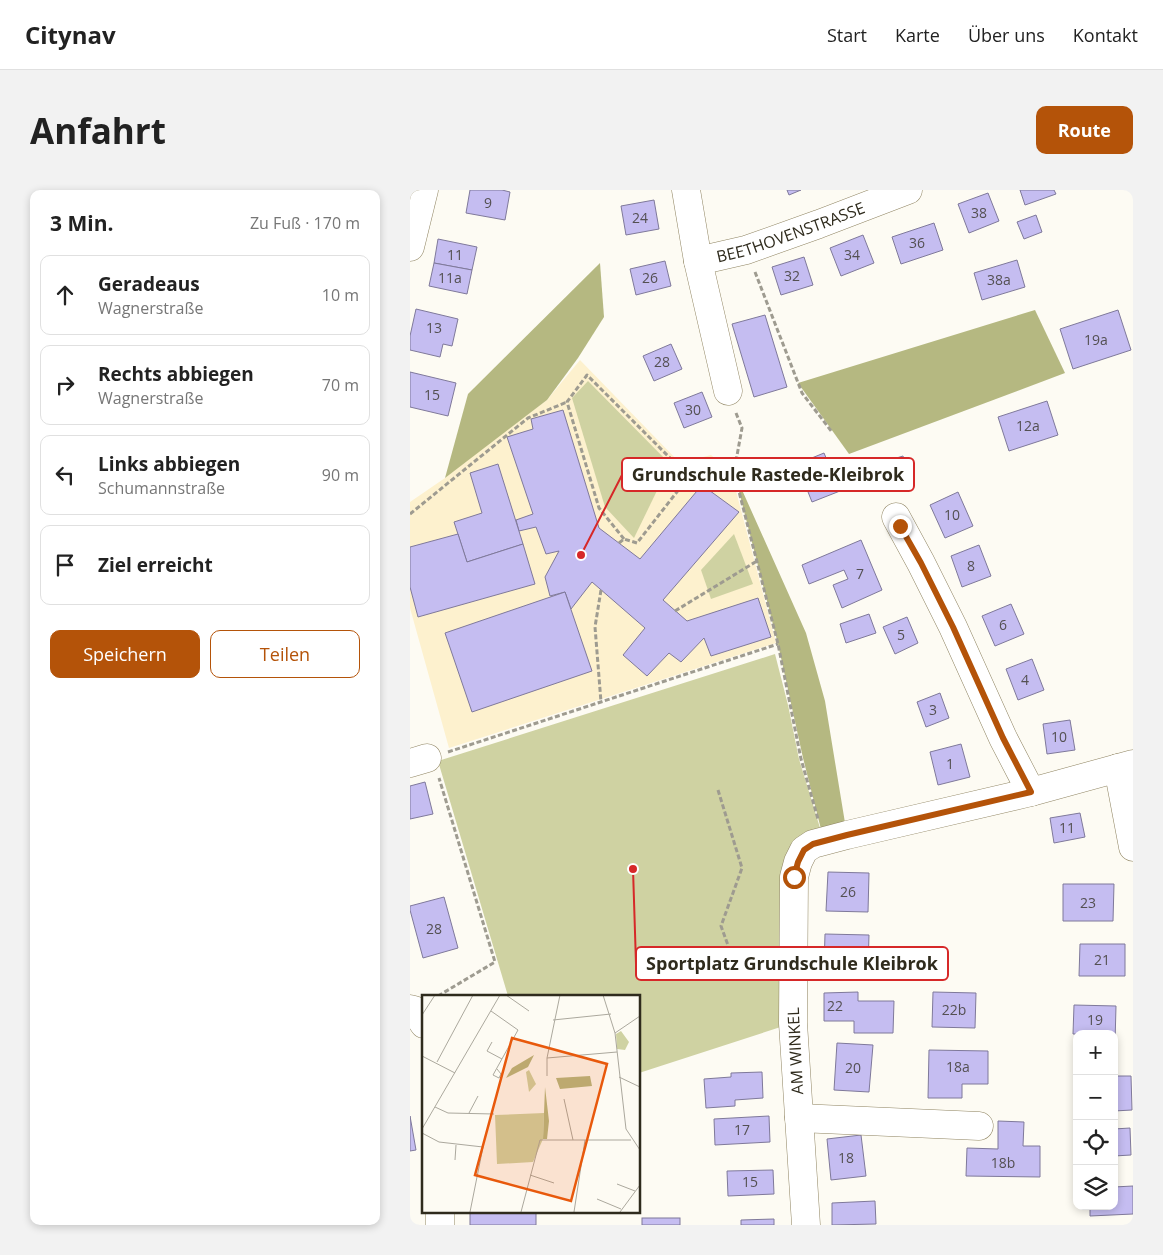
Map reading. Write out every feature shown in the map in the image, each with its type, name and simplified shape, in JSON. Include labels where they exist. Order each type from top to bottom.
[{"type":"street","points":[[410,247],[424,190]]},
{"type":"street","name":"BEETHOVENSTRASSE","points":[[686,190],[698,261],[728,391]]},
{"type":"street","name":"BEETHOVENSTRASSE","points":[[698,261],[746,250],[908,190]]},
{"type":"street","points":[[896,517],[953,627],[1003,738],[1031,792]]},
{"type":"street","points":[[1126,766],[1133,847]]},
{"type":"street","name":"AM WINKEL","points":[[806,1225],[793,1023],[794,877],[804,850],[813,844],[847,835],[1031,792],[1126,766]]},
{"type":"street","points":[[410,1009],[414,1010],[422,1021]]},
{"type":"street","points":[[799,1118],[979,1126]]},
{"type":"street","points":[[440,1212],[440,1225]]},
{"type":"path","points":[[746,250],[802,393],[832,432]]},
{"type":"path","points":[[410,514],[528,418],[567,402],[587,376],[675,463],[680,488]]},
{"type":"path","points":[[728,391],[742,428],[734,472],[778,644],[801,758],[824,841]]},
{"type":"path","points":[[567,402],[599,508],[624,539],[637,543],[680,488],[699,479],[734,472]]},
{"type":"path","points":[[619,543],[624,539]]},
{"type":"path","points":[[676,611],[757,561]]},
{"type":"path","points":[[601,590],[595,627],[602,702]]},
{"type":"path","points":[[440,995],[495,962],[423,759],[778,644]]},
{"type":"path","points":[[718,790],[742,868],[721,926],[738,973],[793,976]]},
{"type":"shaded area","points":[[580,360],[680,463],[711,455],[731,472],[776,643],[449,748],[410,608],[410,502],[445,478],[466,460],[547,400]]},
{"type":"green space","points":[[600,263],[604,317],[578,358],[547,400],[445,478],[468,394]]},
{"type":"green space","points":[[1035,310],[1065,373],[849,454],[798,383]]},
{"type":"green space","points":[[588,381],[670,464],[634,538],[605,507],[572,398]]},
{"type":"green space","points":[[734,472],[806,633],[825,701],[847,835],[824,841],[803,758],[778,644]]},
{"type":"green space","points":[[734,534],[753,584],[711,599],[701,570]]},
{"type":"green space","points":[[775,654],[799,759],[824,841],[804,850],[793,1023],[640,1073],[640,995],[508,995],[438,761]]},
{"type":"building","points":[[470,190],[502,190],[510,192],[505,220],[466,213]]},
{"type":"building","points":[[787,190],[801,190],[789,195]]},
{"type":"building","points":[[1020,190],[1054,190],[1056,194],[1025,205]]},
{"type":"building","points":[[988,193],[999,221],[969,233],[958,204]]},
{"type":"building","points":[[654,200],[659,229],[626,235],[621,206]]},
{"type":"building","points":[[1036,215],[1042,232],[1024,239],[1017,222]]},
{"type":"building","points":[[934,223],[943,250],[901,264],[892,237]]},
{"type":"building","points":[[863,235],[874,263],[841,276],[830,248]]},
{"type":"building","points":[[438,239],[477,247],[472,270],[434,263]]},
{"type":"building","points":[[804,257],[813,285],[781,295],[772,267]]},
{"type":"building","points":[[1017,260],[1025,287],[982,300],[974,273]]},
{"type":"building","points":[[665,261],[671,286],[636,295],[630,269]]},
{"type":"building","points":[[434,263],[472,270],[467,294],[429,286]]},
{"type":"building","points":[[416,309],[458,319],[452,346],[443,344],[440,357],[410,350],[410,336]]},
{"type":"building","points":[[1118,310],[1131,350],[1073,369],[1060,329]]},
{"type":"building","points":[[765,315],[787,387],[754,397],[732,324]]},
{"type":"building","points":[[671,344],[682,369],[654,381],[643,356]]},
{"type":"building","points":[[410,372],[456,383],[448,416],[410,407]]},
{"type":"building","points":[[702,392],[712,417],[684,428],[674,403]]},
{"type":"building","points":[[1047,401],[1058,435],[1009,451],[998,417]]},
{"type":"building","points":[[563,410],[599,528],[640,559],[702,485],[739,512],[663,600],[687,621],[758,598],[771,637],[711,656],[704,638],[681,662],[669,653],[647,676],[623,655],[645,628],[592,582],[571,609],[565,592],[550,596],[545,577],[559,551],[546,554],[536,527],[519,531],[516,520],[533,514],[507,437],[533,429],[531,419]]},
{"type":"building","points":[[824,453],[840,491],[812,502],[797,464]]},
{"type":"building","points":[[903,456],[911,481],[885,489],[877,464]]},
{"type":"building","points":[[498,464],[523,544],[467,562],[454,522],[482,513],[470,473]]},
{"type":"building","points":[[958,492],[973,526],[945,538],[930,505]]},
{"type":"building","points":[[458,534],[467,562],[523,544],[535,584],[418,617],[410,587],[410,547]]},
{"type":"building","points":[[861,540],[882,590],[842,608],[833,585],[848,579],[844,570],[809,584],[802,565]]},
{"type":"building","points":[[979,545],[991,576],[962,587],[951,556]]},
{"type":"building","points":[[565,592],[592,671],[472,712],[445,633]]},
{"type":"building","points":[[1011,604],[1024,634],[995,646],[982,616]]},
{"type":"building","points":[[869,614],[876,633],[846,643],[840,624]]},
{"type":"building","points":[[907,617],[918,643],[895,654],[883,627]]},
{"type":"building","points":[[1032,659],[1044,690],[1018,700],[1006,669]]},
{"type":"building","points":[[940,693],[949,718],[926,727],[917,702]]},
{"type":"building","points":[[1070,720],[1075,750],[1047,754],[1043,724]]},
{"type":"building","points":[[961,744],[970,777],[938,785],[930,752]]},
{"type":"building","points":[[425,782],[433,814],[410,819],[410,786]]},
{"type":"building","points":[[1080,813],[1085,837],[1054,843],[1050,818]]},
{"type":"building","points":[[828,872],[869,873],[868,912],[826,911]]},
{"type":"building","points":[[1063,884],[1114,884],[1113,921],[1063,921]]},
{"type":"building","points":[[444,897],[458,948],[423,958],[410,906]]},
{"type":"building","points":[[825,934],[869,935],[868,968],[824,968]]},
{"type":"building","points":[[1080,944],[1125,944],[1125,976],[1079,976]]},
{"type":"building","points":[[858,992],[858,1001],[894,1001],[893,1033],[854,1033],[854,1021],[824,1021],[824,993]]},
{"type":"building","points":[[933,992],[976,993],[975,1028],[932,1027]]},
{"type":"building","points":[[1074,1005],[1116,1006],[1115,1030],[1073,1030]]},
{"type":"building","points":[[837,1043],[873,1045],[869,1092],[834,1090]]},
{"type":"building","points":[[929,1050],[988,1051],[988,1084],[962,1084],[962,1098],[928,1098]]},
{"type":"building","points":[[762,1072],[763,1098],[735,1100],[735,1106],[706,1108],[704,1079],[731,1077],[731,1073]]},
{"type":"building","points":[[1118,1076],[1131,1076],[1132,1110],[1118,1111]]},
{"type":"building","points":[[410,1116],[416,1150],[410,1151]]},
{"type":"building","points":[[769,1116],[770,1142],[715,1145],[714,1119]]},
{"type":"building","points":[[998,1121],[1024,1122],[1023,1146],[1040,1146],[1040,1177],[966,1176],[967,1148],[998,1149]]},
{"type":"building","points":[[1130,1128],[1131,1155],[1118,1156],[1118,1129]]},
{"type":"building","points":[[861,1135],[866,1176],[831,1180],[827,1139]]},
{"type":"building","points":[[773,1170],[774,1194],[728,1196],[727,1171]]},
{"type":"building","points":[[1133,1186],[1133,1214],[1090,1216],[1090,1210],[1118,1210],[1118,1187]]},
{"type":"building","points":[[875,1201],[876,1224],[832,1225],[832,1203]]},
{"type":"building","points":[[470,1212],[536,1212],[536,1225],[470,1225]]},
{"type":"building","points":[[642,1218],[680,1218],[680,1225],[642,1225]]},
{"type":"building","points":[[774,1219],[774,1225],[741,1225],[741,1220]]},
{"type":"place","name":"Grundschule Rastede-Kleibrok","points":[[581,555]]},
{"type":"place","name":"Sportplatz Grundschule Kleibrok","points":[[633,869]]},
{"type":"route","points":[[794,877],[804,850],[813,844],[1031,792],[1003,738],[953,627],[900,526]]}]
